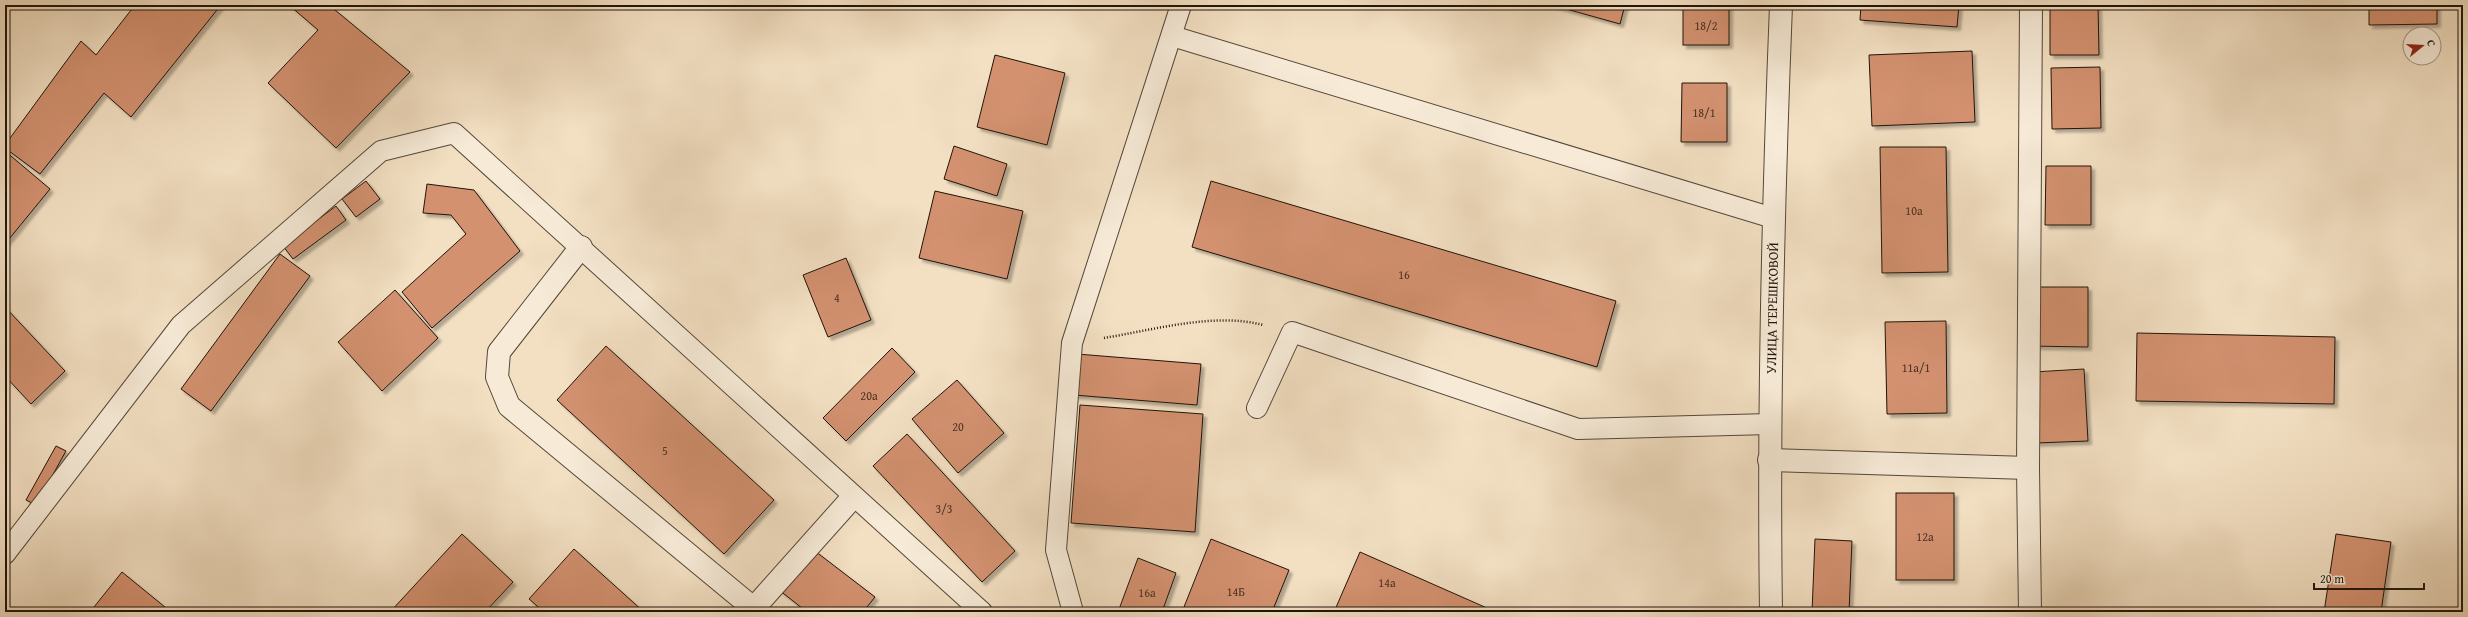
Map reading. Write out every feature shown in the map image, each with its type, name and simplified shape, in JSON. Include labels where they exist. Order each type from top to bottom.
[{"type":"street","name":"УЛИЦА ТЕРЕШКОВОЙ","points":[[1772,612],[1769,460],[1773,218],[1781,5]]},
{"type":"street","points":[[2030,612],[2028,468],[2031,5]]},
{"type":"street","points":[[581,248],[499,352],[497,377],[508,406],[756,610],[853,497]]},
{"type":"street","points":[[1769,460],[2028,468]]},
{"type":"lane","points":[[1073,612],[1056,550],[1072,343],[1181,5]]},
{"type":"lane","points":[[1172,36],[1773,218]]},
{"type":"lane","points":[[5,554],[181,325],[381,151],[454,133],[853,497],[982,612]]},
{"type":"lane","points":[[1257,408],[1292,332],[1578,429],[1770,424]]},
{"type":"path","points":[[1072,343],[1215,321],[1249,321],[1292,332]]},
{"type":"building","points":[[135,5],[221,5],[131,117],[104,93],[40,174],[5,148],[5,145],[81,41],[96,55]]},
{"type":"building","points":[[289,5],[329,5],[410,72],[336,148],[268,83],[318,30]]},
{"type":"building","points":[[1552,5],[1625,5],[1620,24]]},
{"type":"building","points":[[1683,5],[1729,5],[1729,45],[1683,45]]},
{"type":"building","points":[[1861,5],[1959,5],[1957,27],[1860,20]]},
{"type":"building","points":[[2050,5],[2098,5],[2099,55],[2050,55]]},
{"type":"building","points":[[2369,5],[2437,5],[2437,24],[2369,25]]},
{"type":"building","points":[[1972,51],[1975,122],[1872,126],[1869,55]]},
{"type":"building","points":[[995,55],[1065,73],[1047,145],[977,127]]},
{"type":"building","points":[[2100,67],[2101,128],[2052,129],[2051,68]]},
{"type":"building","points":[[1682,83],[1727,83],[1727,142],[1681,142]]},
{"type":"building","points":[[954,146],[1007,164],[997,196],[944,179]]},
{"type":"building","points":[[1880,147],[1946,147],[1948,272],[1882,273]]},
{"type":"building","points":[[5,151],[50,189],[5,244]]},
{"type":"building","points":[[2046,166],[2091,166],[2091,225],[2045,225]]},
{"type":"building","points":[[366,181],[380,199],[356,217],[342,199]]},
{"type":"building","points":[[1211,181],[1616,301],[1597,367],[1192,247]]},
{"type":"building","points":[[427,184],[474,190],[520,251],[432,328],[402,292],[466,234],[451,215],[423,213]]},
{"type":"building","points":[[935,191],[1023,211],[1007,279],[919,258]]},
{"type":"building","points":[[336,206],[346,220],[293,259],[283,246]]},
{"type":"building","points":[[280,254],[310,276],[211,411],[181,389]]},
{"type":"building","points":[[846,258],[871,320],[828,337],[803,275]]},
{"type":"building","points":[[2031,287],[2088,287],[2088,347],[2031,346]]},
{"type":"building","points":[[395,290],[438,338],[382,391],[338,342]]},
{"type":"building","points":[[5,307],[65,371],[31,404],[5,376]]},
{"type":"building","points":[[1946,321],[1947,413],[1887,414],[1885,322]]},
{"type":"building","points":[[2137,333],[2335,337],[2334,404],[2136,401]]},
{"type":"building","points":[[606,346],[774,500],[724,554],[557,400]]},
{"type":"building","points":[[892,348],[915,372],[846,441],[823,418]]},
{"type":"building","points":[[1077,354],[1201,364],[1197,405],[1074,395]]},
{"type":"building","points":[[2084,369],[2088,441],[2036,443],[2033,372]]},
{"type":"building","points":[[957,380],[1004,433],[958,473],[912,419]]},
{"type":"building","points":[[1080,405],[1203,414],[1195,532],[1071,523]]},
{"type":"building","points":[[907,434],[1015,551],[982,582],[873,466]]},
{"type":"building","points":[[56,446],[66,451],[36,505],[26,500]]},
{"type":"building","points":[[1896,493],[1954,493],[1954,580],[1896,580]]},
{"type":"building","points":[[462,534],[513,582],[485,612],[390,612]]},
{"type":"building","points":[[2336,534],[2391,542],[2381,612],[2324,612]]},
{"type":"building","points":[[1211,539],[1289,570],[1272,612],[1182,612]]},
{"type":"building","points":[[1815,539],[1852,541],[1849,612],[1812,612]]},
{"type":"building","points":[[811,548],[875,597],[863,612],[807,612],[779,590]]},
{"type":"building","points":[[574,549],[644,612],[544,612],[529,599]]},
{"type":"building","points":[[1360,552],[1496,612],[1334,612]]},
{"type":"building","points":[[1138,558],[1176,573],[1162,612],[1118,612]]},
{"type":"building","points":[[122,572],[171,612],[90,612]]}]
